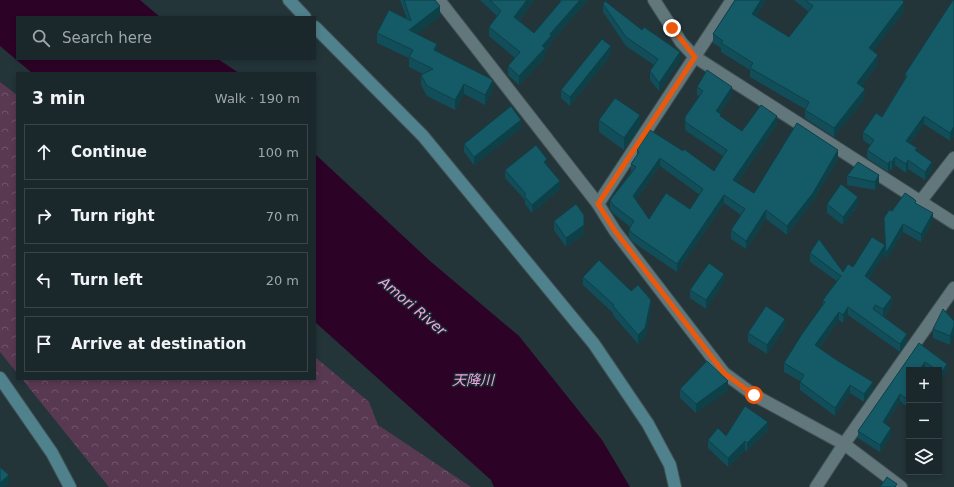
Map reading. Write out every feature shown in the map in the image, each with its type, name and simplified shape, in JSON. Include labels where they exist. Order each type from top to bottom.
[{"type":"street","points":[[289,0],[304,16]]},
{"type":"street","points":[[439,0],[598,204],[615,231],[724,373],[754,395],[844,444],[901,487]]},
{"type":"street","points":[[654,0],[681,42],[695,57],[954,223]]},
{"type":"street","points":[[598,204],[732,0]]},
{"type":"street","points":[[316,28],[423,136],[594,344],[648,424],[670,465],[676,487]]},
{"type":"street","points":[[920,202],[954,158]]},
{"type":"street","points":[[816,487],[844,444],[954,288]]},
{"type":"street","points":[[0,378],[52,453],[70,487]]},
{"type":"green space","points":[[0,82],[16,94],[16,372],[0,352]]},
{"type":"green space","points":[[316,358],[369,402],[378,425],[471,487],[109,487],[23,380],[316,380]]},
{"type":"water","points":[[0,0],[140,0],[159,16],[16,16],[16,60],[0,46]]},
{"type":"water","points":[[17,60],[220,60],[238,72],[31,72]]},
{"type":"water","name":"天降川","points":[[316,155],[430,261],[519,336],[602,440],[630,487],[494,487],[491,480],[316,323]]},
{"type":"building","points":[[404,0],[435,0],[440,6],[409,30],[437,44],[434,50],[493,80],[485,95],[464,84],[455,100],[427,86],[421,75],[433,69],[409,57],[413,50],[377,33],[389,10],[411,21]]},
{"type":"building","points":[[490,0],[527,0],[514,17],[534,33],[562,0],[580,0],[550,34],[551,36],[542,46],[545,48],[519,76],[508,66],[520,52],[489,27],[501,11]]},
{"type":"building","points":[[735,0],[761,0],[752,14],[789,37],[813,6],[805,0],[902,0],[904,2],[869,48],[878,55],[857,83],[865,89],[834,128],[805,110],[809,102],[750,68],[753,63],[721,43],[723,41],[713,34]]},
{"type":"building","points":[[953,0],[954,127],[950,133],[924,116],[906,141],[917,148],[915,150],[932,162],[925,172],[908,160],[906,164],[895,157],[892,162],[890,161],[888,164],[867,150],[874,140],[863,132],[876,113],[882,117],[907,76],[905,74]]},
{"type":"building","points":[[605,1],[642,30],[644,27],[680,52],[659,83],[650,71],[658,59],[626,37],[603,4]]},
{"type":"building","points":[[602,39],[611,46],[570,97],[561,90]]},
{"type":"building","points":[[707,70],[732,87],[716,111],[721,114],[720,116],[742,131],[761,105],[777,116],[733,180],[754,193],[797,123],[838,150],[813,193],[787,226],[766,210],[746,241],[731,230],[745,209],[724,195],[677,264],[633,234],[629,229],[634,221],[613,205],[610,200],[636,167],[631,164],[639,152],[637,150],[650,130],[683,151],[684,149],[714,171],[727,150],[685,122],[685,117],[703,91],[697,87]],"holes":[[[660,158],[703,189],[690,209],[666,193],[649,219],[633,196]]]},
{"type":"building","points":[[615,98],[640,115],[624,138],[599,120]]},
{"type":"building","points":[[511,106],[521,120],[474,157],[464,144]]},
{"type":"building","points":[[536,145],[547,159],[544,162],[560,181],[532,205],[525,197],[525,193],[505,170]]},
{"type":"building","points":[[858,162],[879,175],[875,182],[847,176]]},
{"type":"building","points":[[841,184],[858,197],[843,217],[827,204]]},
{"type":"building","points":[[905,193],[916,201],[915,203],[933,213],[921,234],[903,224],[886,253],[884,218],[889,210],[892,211]]},
{"type":"building","points":[[576,204],[584,215],[584,225],[566,238],[554,221]]},
{"type":"building","points":[[872,237],[885,245],[865,276],[892,297],[883,309],[875,305],[873,309],[907,334],[900,344],[848,307],[843,315],[839,312],[815,345],[873,382],[864,394],[850,385],[835,408],[800,382],[804,375],[784,363],[802,334],[825,302],[823,300],[841,276],[810,253],[819,239],[843,272],[848,264],[853,267]]},
{"type":"building","points":[[599,260],[631,291],[638,285],[651,300],[645,328],[638,335],[613,306],[614,305],[583,277]]},
{"type":"building","points":[[709,263],[724,274],[706,300],[690,290]]},
{"type":"building","points":[[766,306],[785,319],[767,345],[748,333]]},
{"type":"building","points":[[943,309],[954,321],[954,326],[950,336],[933,329]]},
{"type":"building","points":[[919,343],[947,364],[942,372],[942,367],[932,367],[925,362],[921,367],[906,367],[906,398],[900,394],[883,422],[891,428],[880,445],[858,431]]},
{"type":"building","points":[[707,361],[728,381],[696,404],[680,389]]},
{"type":"building","points":[[745,406],[768,422],[747,443],[745,441],[728,458],[708,440],[718,428],[726,436]]},
{"type":"building","points":[[0,467],[9,475],[0,483]]},
{"type":"building","points":[[887,477],[897,484],[895,487],[880,487]]},
{"type":"route","points":[[672,28],[681,42],[695,57],[598,204],[615,231],[724,373],[754,395]]},
{"type":"water label","name":"Amori River","points":[[413,306]]}]
